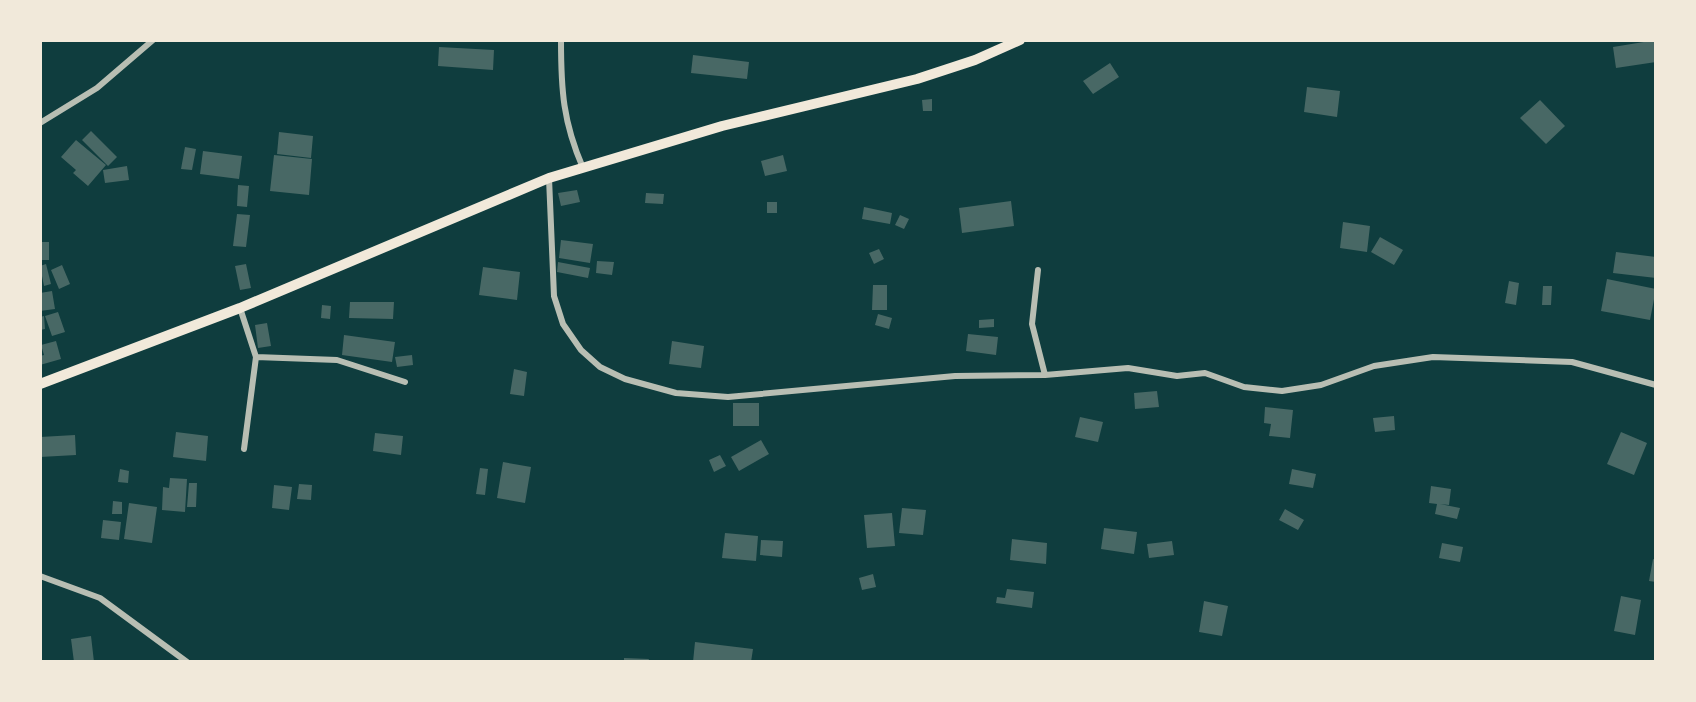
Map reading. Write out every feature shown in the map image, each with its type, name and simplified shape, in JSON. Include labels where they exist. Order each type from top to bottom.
[{"type":"main road","points":[[40,384],[240,308],[549,178],[711,129],[917,79],[975,60],[1020,40]]},
{"type":"street","points":[[40,123],[97,88],[153,40]]},
{"type":"street","points":[[561,40],[563,104],[570,137],[584,169]]},
{"type":"street","points":[[549,178],[554,296],[563,324],[581,350],[600,367],[625,379],[676,393],[728,397],[944,376],[1045,375],[1128,368],[1177,376],[1204,373],[1244,387],[1282,391],[1320,385],[1374,366],[1405,360],[1484,357],[1572,362],[1656,385]]},
{"type":"street","points":[[1038,270],[1032,324],[1045,375]]},
{"type":"street","points":[[240,308],[256,357],[244,449]]},
{"type":"street","points":[[256,357],[337,360],[405,382]]},
{"type":"street","points":[[40,576],[100,597],[187,662]]},
{"type":"building","points":[[1656,40],[1656,62],[1616,68],[1613,47]]},
{"type":"building","points":[[439,47],[494,50],[493,70],[438,66]]},
{"type":"building","points":[[693,55],[749,62],[747,79],[691,73]]},
{"type":"building","points":[[1110,63],[1119,77],[1093,94],[1083,81]]},
{"type":"building","points":[[1307,87],[1340,91],[1337,117],[1304,112]]},
{"type":"building","points":[[932,99],[932,111],[923,111],[922,100]]},
{"type":"building","points":[[1540,100],[1565,126],[1546,144],[1520,118]]},
{"type":"building","points":[[91,131],[117,157],[108,166],[82,140]]},
{"type":"building","points":[[279,132],[313,136],[311,158],[277,154]]},
{"type":"building","points":[[76,140],[106,165],[88,186],[73,173],[76,170],[61,157]]},
{"type":"building","points":[[185,147],[196,149],[192,170],[181,169]]},
{"type":"building","points":[[203,151],[242,156],[239,179],[200,174]]},
{"type":"building","points":[[274,155],[312,159],[309,195],[270,191]]},
{"type":"building","points":[[783,155],[787,171],[765,176],[761,161]]},
{"type":"building","points":[[127,166],[129,180],[105,183],[103,170]]},
{"type":"building","points":[[238,185],[249,186],[247,207],[237,206]]},
{"type":"building","points":[[577,190],[580,202],[561,206],[558,193]]},
{"type":"building","points":[[646,193],[664,194],[663,204],[645,203]]},
{"type":"building","points":[[1011,201],[1014,226],[962,233],[959,208]]},
{"type":"building","points":[[767,202],[777,202],[777,213],[767,213]]},
{"type":"building","points":[[864,207],[892,213],[890,224],[862,219]]},
{"type":"building","points":[[237,214],[250,215],[246,247],[233,246]]},
{"type":"building","points":[[900,215],[909,219],[904,229],[895,225]]},
{"type":"building","points":[[1343,222],[1370,226],[1367,252],[1340,248]]},
{"type":"building","points":[[1380,237],[1403,250],[1394,265],[1371,252]]},
{"type":"building","points":[[561,240],[593,244],[590,263],[559,258]]},
{"type":"building","points":[[40,242],[49,242],[49,260],[40,260]]},
{"type":"building","points":[[879,249],[884,259],[874,264],[869,253]]},
{"type":"building","points":[[1616,252],[1656,257],[1656,278],[1613,273]]},
{"type":"building","points":[[597,261],[614,262],[612,275],[596,273]]},
{"type":"building","points":[[558,262],[590,268],[588,278],[557,272]]},
{"type":"building","points":[[46,264],[51,284],[44,286],[40,266]]},
{"type":"building","points":[[246,264],[251,288],[240,290],[235,266]]},
{"type":"building","points":[[62,265],[70,284],[59,289],[51,270]]},
{"type":"building","points":[[483,267],[520,272],[517,300],[479,295]]},
{"type":"building","points":[[1607,279],[1656,289],[1650,320],[1601,311]]},
{"type":"building","points":[[1509,281],[1519,283],[1516,305],[1505,303]]},
{"type":"building","points":[[873,285],[887,285],[887,310],[872,310]]},
{"type":"building","points":[[1543,286],[1552,286],[1551,305],[1542,305]]},
{"type":"building","points":[[52,291],[55,309],[40,311],[40,293]]},
{"type":"building","points":[[350,302],[394,302],[393,319],[349,318]]},
{"type":"building","points":[[322,305],[331,306],[330,319],[321,318]]},
{"type":"building","points":[[58,312],[65,332],[52,336],[45,316]]},
{"type":"building","points":[[878,314],[892,318],[889,329],[875,325]]},
{"type":"building","points":[[44,316],[45,329],[40,330],[40,317]]},
{"type":"building","points":[[994,319],[994,327],[979,328],[979,320]]},
{"type":"building","points":[[267,323],[271,346],[258,348],[255,325]]},
{"type":"building","points":[[968,334],[998,337],[996,355],[966,351]]},
{"type":"building","points":[[344,335],[395,342],[392,362],[342,355]]},
{"type":"building","points":[[56,341],[61,359],[40,365],[40,356],[44,355],[41,345]]},
{"type":"building","points":[[672,341],[704,346],[701,368],[669,364]]},
{"type":"building","points":[[412,355],[413,365],[397,367],[395,357]]},
{"type":"building","points":[[514,369],[527,372],[524,396],[510,394]]},
{"type":"building","points":[[1157,391],[1159,407],[1135,409],[1134,393]]},
{"type":"building","points":[[733,403],[759,403],[759,426],[733,426]]},
{"type":"building","points":[[1265,407],[1293,410],[1290,438],[1269,436],[1271,424],[1264,423]]},
{"type":"building","points":[[1394,416],[1395,430],[1375,432],[1373,418]]},
{"type":"building","points":[[1080,417],[1103,422],[1098,442],[1075,437]]},
{"type":"building","points":[[176,432],[208,436],[206,461],[173,457]]},
{"type":"building","points":[[1621,432],[1647,443],[1634,475],[1607,464]]},
{"type":"building","points":[[375,433],[403,436],[401,455],[373,451]]},
{"type":"building","points":[[75,435],[76,455],[40,457],[40,437]]},
{"type":"building","points":[[761,440],[769,454],[739,471],[731,457]]},
{"type":"building","points":[[720,455],[726,466],[714,472],[709,460]]},
{"type":"building","points":[[503,462],[531,467],[525,503],[497,498]]},
{"type":"building","points":[[480,468],[488,469],[485,495],[476,494]]},
{"type":"building","points":[[120,469],[129,471],[128,483],[118,482]]},
{"type":"building","points":[[1292,469],[1316,474],[1313,488],[1289,484]]},
{"type":"building","points":[[170,478],[187,479],[185,512],[162,510],[163,487],[169,488]]},
{"type":"building","points":[[189,483],[197,483],[196,507],[187,507]]},
{"type":"building","points":[[299,484],[312,485],[311,500],[297,499]]},
{"type":"building","points":[[274,485],[292,487],[289,510],[272,508]]},
{"type":"building","points":[[1431,486],[1451,489],[1449,505],[1440,504],[1460,508],[1457,519],[1435,514],[1437,504],[1429,503]]},
{"type":"building","points":[[113,501],[122,502],[122,514],[112,514]]},
{"type":"building","points":[[129,503],[157,507],[152,543],[124,539]]},
{"type":"building","points":[[902,508],[926,510],[923,535],[899,533]]},
{"type":"building","points":[[1285,509],[1304,520],[1298,530],[1279,520]]},
{"type":"building","points":[[892,513],[895,546],[867,548],[864,515]]},
{"type":"building","points":[[103,520],[121,522],[119,540],[101,538]]},
{"type":"building","points":[[1104,528],[1137,532],[1134,554],[1101,549]]},
{"type":"building","points":[[725,533],[758,536],[756,561],[722,558]]},
{"type":"building","points":[[1012,539],[1047,543],[1046,564],[1010,560]]},
{"type":"building","points":[[761,540],[783,541],[782,557],[760,555]]},
{"type":"building","points":[[1172,541],[1174,555],[1149,558],[1147,544]]},
{"type":"building","points":[[1442,543],[1463,547],[1460,562],[1439,558]]},
{"type":"building","points":[[1653,559],[1656,560],[1656,582],[1649,581]]},
{"type":"building","points":[[873,574],[876,587],[862,590],[859,578]]},
{"type":"building","points":[[1007,589],[1034,592],[1032,608],[996,603],[997,597],[1005,598]]},
{"type":"building","points":[[1621,596],[1641,600],[1635,635],[1614,631]]},
{"type":"building","points":[[1204,601],[1228,606],[1222,636],[1199,632]]},
{"type":"building","points":[[91,636],[94,662],[74,662],[71,639]]},
{"type":"building","points":[[695,642],[753,649],[751,662],[693,662]]},
{"type":"building","points":[[624,658],[649,659],[648,662],[624,662]]}]
